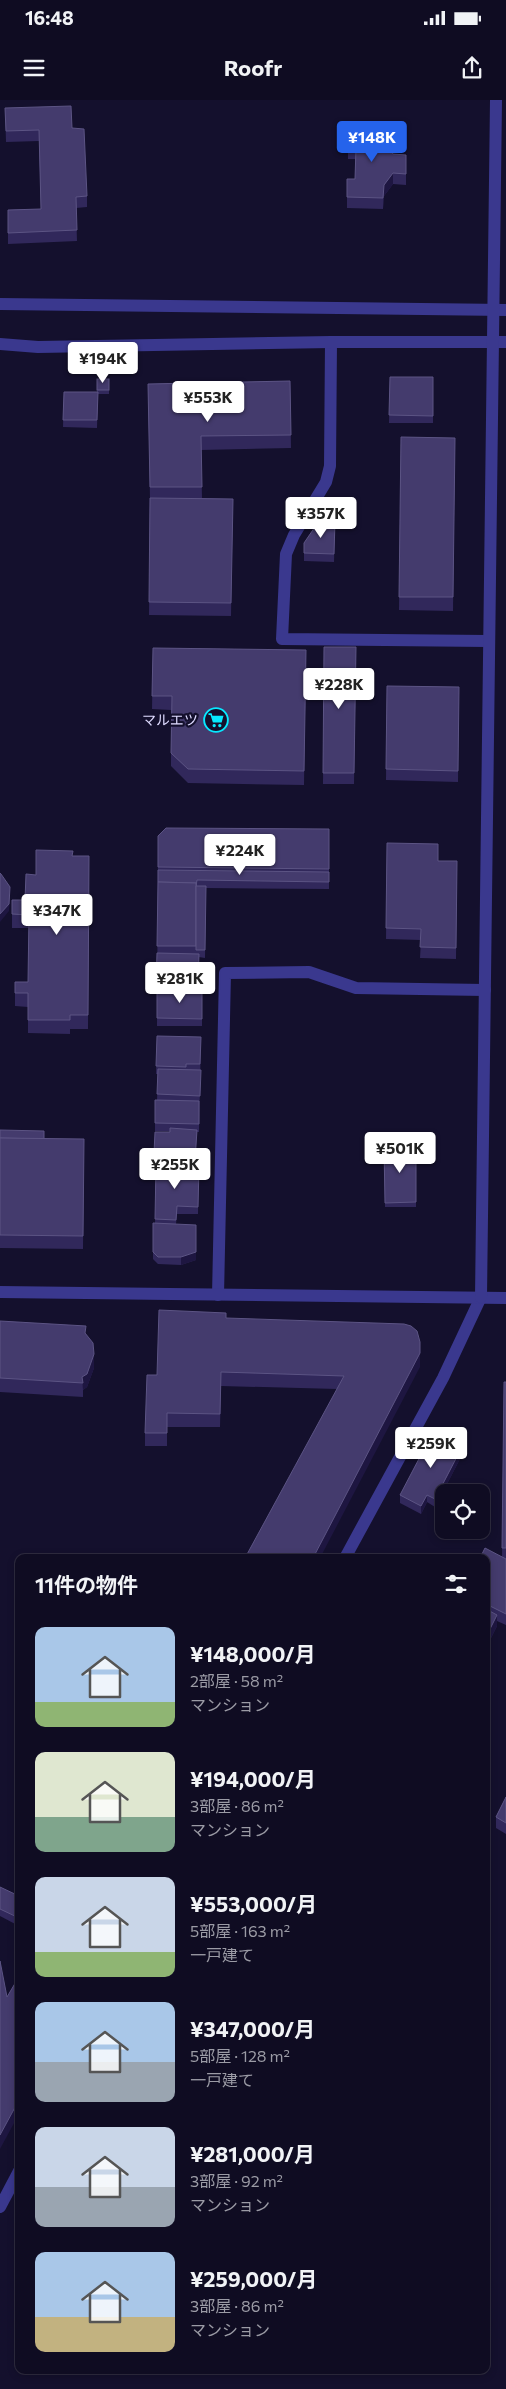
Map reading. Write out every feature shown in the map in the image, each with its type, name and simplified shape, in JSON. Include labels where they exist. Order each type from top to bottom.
[{"type":"street","points":[[347,1554],[443,1378],[482,1298],[492,342],[500,310],[496,100]]},
{"type":"street","points":[[0,304],[500,310]]},
{"type":"street","points":[[331,342],[330,466],[326,482],[294,535],[286,554],[282,639],[488,641]]},
{"type":"street","points":[[0,344],[38,347],[331,342],[506,342]]},
{"type":"street","points":[[218,1295],[225,973],[308,972],[356,988],[485,990]]},
{"type":"street","points":[[0,1292],[506,1298]]},
{"type":"street","points":[[0,2206],[15,2178]]},
{"type":"building","points":[[71,106],[72,128],[84,129],[87,196],[76,197],[77,230],[8,233],[8,210],[41,209],[39,130],[6,131],[5,108]]},
{"type":"building","points":[[386,129],[385,144],[393,154],[406,155],[406,174],[393,173],[384,185],[383,198],[347,197],[347,179],[355,179],[356,148],[348,148],[348,130]]},
{"type":"building","points":[[390,377],[433,377],[433,416],[389,415]]},
{"type":"building","points":[[97,379],[109,379],[109,390],[97,390]]},
{"type":"building","points":[[290,381],[291,435],[201,436],[202,487],[150,487],[148,384]]},
{"type":"building","points":[[64,392],[98,392],[97,420],[63,420]]},
{"type":"building","points":[[401,437],[455,438],[453,597],[399,597]]},
{"type":"building","points":[[150,498],[233,499],[231,603],[149,602]]},
{"type":"building","points":[[319,521],[335,521],[334,554],[304,553],[304,543]]},
{"type":"building","points":[[324,647],[356,647],[354,773],[323,773]]},
{"type":"building","points":[[153,648],[306,650],[304,771],[188,769],[171,753],[172,696],[152,696]]},
{"type":"building","points":[[387,686],[459,687],[458,771],[386,769]]},
{"type":"building","points":[[166,828],[329,829],[329,869],[158,867],[158,836]]},
{"type":"building","points":[[387,843],[438,844],[438,861],[457,861],[456,948],[420,947],[421,929],[386,928]]},
{"type":"building","points":[[36,850],[73,851],[72,856],[89,856],[88,1015],[70,1015],[70,1020],[28,1020],[28,993],[15,993],[15,982],[28,982],[29,915],[12,914],[12,900],[25,900],[26,874],[36,875]]},
{"type":"building","points":[[158,870],[329,872],[329,882],[197,880],[196,886],[196,883],[158,882]]},
{"type":"building","points":[[0,873],[10,887],[9,904],[0,914]]},
{"type":"building","points":[[158,882],[196,883],[196,946],[157,946]]},
{"type":"building","points":[[196,886],[206,886],[205,950],[196,950]]},
{"type":"building","points":[[157,953],[199,954],[198,985],[156,984]]},
{"type":"building","points":[[157,989],[202,990],[202,1019],[157,1018]]},
{"type":"building","points":[[157,1036],[201,1037],[200,1064],[186,1064],[186,1067],[156,1066]]},
{"type":"building","points":[[158,1069],[201,1070],[200,1096],[157,1094]]},
{"type":"building","points":[[155,1100],[199,1101],[199,1124],[155,1123]]},
{"type":"building","points":[[170,1128],[197,1130],[195,1160],[165,1158],[166,1154],[154,1153],[155,1132],[170,1132]]},
{"type":"building","points":[[0,1130],[44,1131],[44,1139],[0,1138]]},
{"type":"building","points":[[0,1138],[84,1139],[83,1236],[0,1235]]},
{"type":"building","points":[[384,1146],[416,1146],[416,1202],[385,1203]]},
{"type":"building","points":[[156,1166],[199,1167],[198,1207],[177,1206],[176,1220],[155,1219]]},
{"type":"building","points":[[153,1223],[196,1225],[196,1252],[181,1257],[158,1257],[153,1252]]},
{"type":"building","points":[[159,1310],[226,1313],[226,1318],[404,1324],[411,1326],[417,1331],[420,1342],[420,1353],[315,1554],[247,1554],[344,1376],[221,1372],[220,1414],[167,1413],[167,1433],[145,1433],[147,1375],[157,1375]]},
{"type":"building","points":[[0,1321],[86,1326],[85,1333],[93,1343],[94,1354],[87,1374],[82,1377],[83,1383],[0,1378]]},
{"type":"building","points":[[504,1382],[506,1382],[506,1548],[502,1548]]},
{"type":"building","points":[[433,1432],[462,1447],[443,1484],[435,1484],[435,1499],[427,1495],[421,1506],[400,1495]]},
{"type":"building","points":[[485,1548],[506,1559],[506,1614],[490,1606],[490,1554],[482,1554]]},
{"type":"building","points":[[490,1611],[497,1615],[490,1629]]},
{"type":"building","points":[[506,1797],[506,1823],[496,1817]]},
{"type":"building","points":[[0,1887],[15,1894],[15,1916],[0,1909]]},
{"type":"building","points":[[0,1961],[7,1997],[15,1983],[15,2107],[0,2135]]},
{"type":"place","name":"マルエツ","points":[[216,720]]}]
